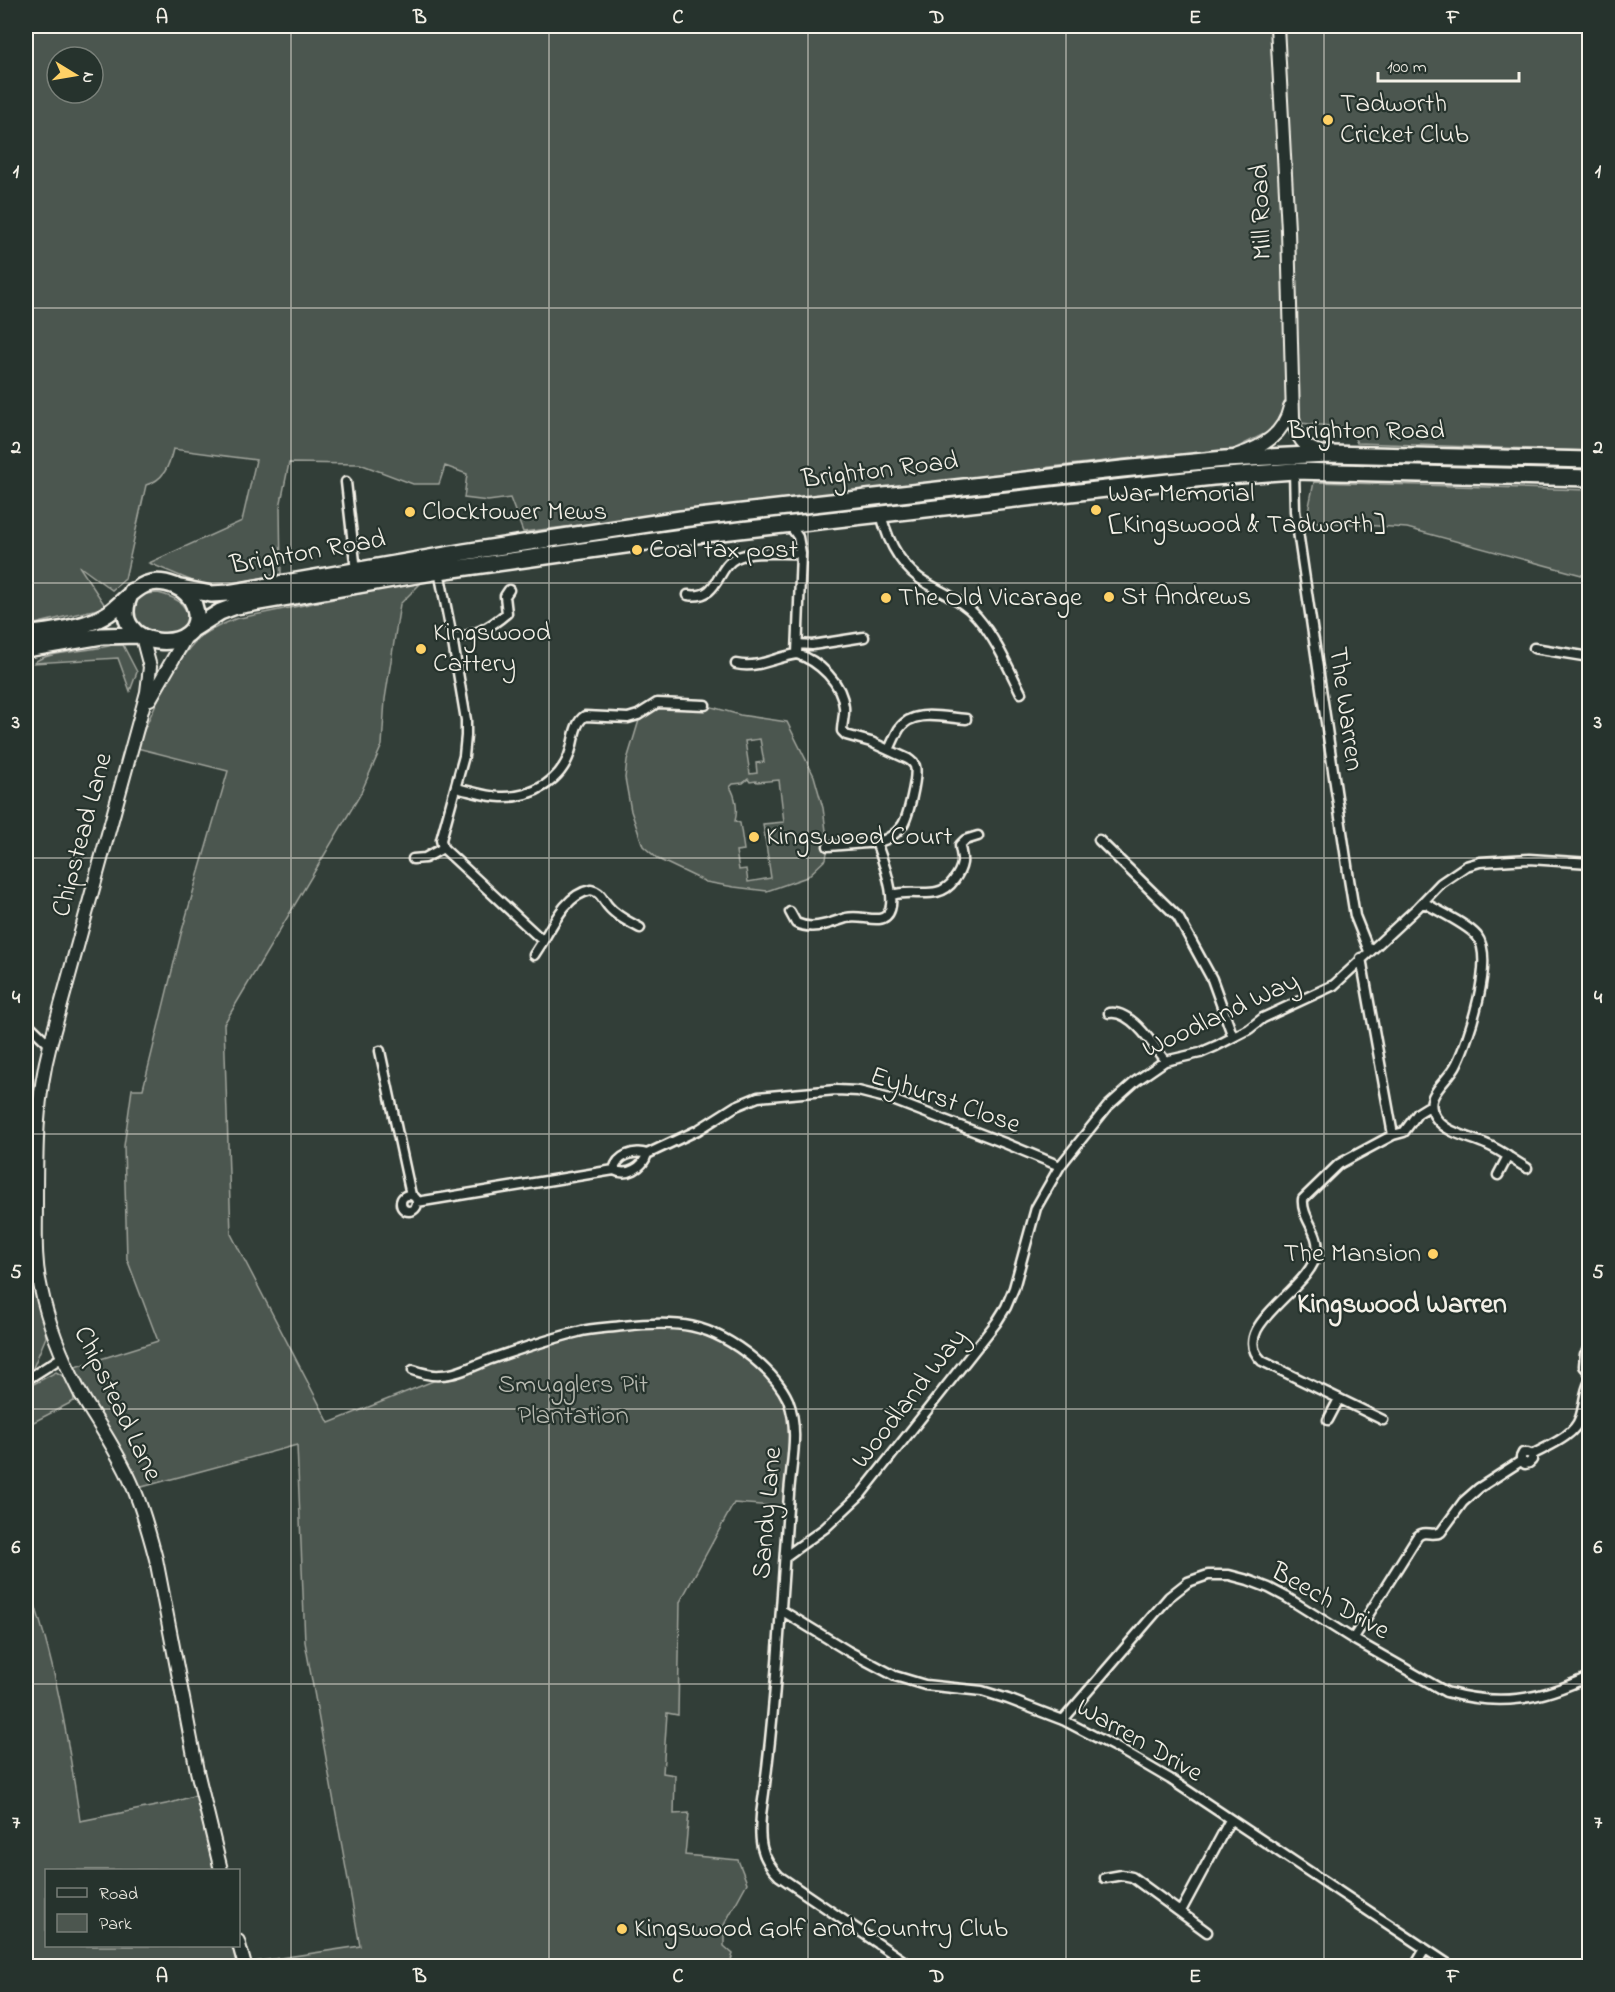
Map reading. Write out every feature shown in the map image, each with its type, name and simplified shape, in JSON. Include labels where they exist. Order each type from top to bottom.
[{"type":"highway","name":"Brighton Road","points":[[181,588],[211,594],[228,593],[465,552],[681,519],[1225,459],[1328,454],[1590,460]]},
{"type":"highway","name":"Brighton Road","points":[[190,632],[220,612],[236,606],[439,571],[704,534],[1214,477],[1294,471],[1590,478]]},
{"type":"highway","points":[[26,635],[88,623],[108,614],[132,591],[146,584],[170,584],[181,588],[195,607],[195,618],[190,632],[168,642],[140,636],[102,636],[26,649]]},
{"type":"highway","points":[[132,591],[127,602],[127,614],[130,625],[140,636]]},
{"type":"street","name":"Mill Road","points":[[1277,26],[1288,230],[1292,397],[1295,426],[1302,443],[1309,448],[1328,454]]},
{"type":"street","name":"Mill Road","points":[[1225,459],[1259,447],[1279,432],[1286,422],[1292,397]]},
{"type":"street","name":"The Warren","points":[[1294,471],[1295,511],[1352,897],[1355,916],[1369,951]]},
{"type":"street","points":[[346,482],[356,571]]},
{"type":"street","points":[[881,514],[886,535],[903,563],[920,579],[962,602],[977,616],[990,634],[1021,693]]},
{"type":"street","points":[[789,524],[798,537],[801,553],[797,649]]},
{"type":"street","points":[[688,596],[707,592],[717,582],[730,562],[738,557],[801,553]]},
{"type":"street","points":[[439,571],[466,720],[464,756],[441,840],[443,848],[543,940]]},
{"type":"street","points":[[452,636],[460,637],[492,626],[507,613],[505,596],[509,590]]},
{"type":"street","name":"Chipstead Lane","points":[[142,712],[190,632]]},
{"type":"street","name":"Chipstead Lane","points":[[140,636],[149,660],[150,672],[142,712],[50,1045],[39,1100],[36,1131],[37,1266],[41,1290],[64,1356],[79,1390],[131,1482],[147,1527],[156,1559],[197,1771],[221,1869]]},
{"type":"street","points":[[736,664],[759,665],[812,645],[864,637]]},
{"type":"street","points":[[1533,648],[1590,657]]},
{"type":"street","points":[[797,649],[827,672],[840,692],[844,706],[842,731],[846,735],[889,750],[912,762],[916,770],[905,821],[892,836],[876,842],[828,846]]},
{"type":"street","points":[[456,788],[501,798],[530,794],[549,783],[563,769],[570,756],[579,720],[585,716],[628,718],[638,715],[657,703],[705,705]]},
{"type":"street","points":[[889,750],[900,728],[912,718],[926,716],[966,719]]},
{"type":"street","points":[[892,895],[902,892],[932,893],[947,888],[961,867],[960,845],[965,840],[978,836]]},
{"type":"street","points":[[1099,840],[1178,916],[1212,979],[1233,1037]]},
{"type":"street","points":[[790,912],[796,923],[809,927],[851,917],[881,919],[888,915],[892,895],[876,842]]},
{"type":"street","points":[[413,859],[425,858],[443,848]]},
{"type":"street","name":"Woodland Way","points":[[786,1556],[825,1528],[861,1494],[996,1323],[1014,1288],[1036,1208],[1060,1166],[1108,1106],[1136,1081],[1165,1061],[1209,1050],[1263,1018],[1334,985],[1452,874],[1466,866],[1480,862],[1529,859],[1590,862]]},
{"type":"street","points":[[534,955],[562,909],[587,890],[596,891],[615,913],[640,928]]},
{"type":"street","points":[[1383,1420],[1262,1361],[1255,1354],[1252,1344],[1253,1334],[1260,1323],[1312,1267],[1317,1252],[1317,1240],[1303,1206],[1303,1199],[1339,1164],[1393,1135],[1404,1132],[1418,1113],[1431,1105],[1438,1088],[1457,1064],[1478,1001],[1484,967],[1482,946],[1470,930],[1423,902]]},
{"type":"street","points":[[1361,958],[1393,1135]]},
{"type":"street","points":[[1109,1013],[1117,1012],[1130,1020],[1165,1061]]},
{"type":"street","points":[[26,1022],[50,1045]]},
{"type":"street","name":"Eyhurst Close","points":[[380,1051],[414,1198],[614,1170],[630,1172],[643,1163],[647,1154]]},
{"type":"street","name":"Eyhurst Close","points":[[614,1170],[615,1165],[623,1157],[634,1153],[647,1154],[698,1130],[735,1106],[758,1097],[836,1090],[858,1091],[890,1099],[1007,1143],[1060,1166]]},
{"type":"street","points":[[1431,1105],[1436,1119],[1443,1125],[1459,1134],[1489,1145],[1527,1168]]},
{"type":"street","points":[[1498,1175],[1508,1156]]},
{"type":"street","name":"Sandy Lane","points":[[413,1370],[440,1376],[579,1331],[659,1322],[694,1326],[707,1330],[743,1350],[770,1373],[787,1398],[793,1414],[795,1439],[760,1830],[766,1861],[778,1876],[793,1887],[911,1966]]},
{"type":"street","points":[[1590,1349],[1585,1354],[1584,1366],[1590,1373]]},
{"type":"street","points":[[26,1380],[64,1356]]},
{"type":"street","points":[[1353,1639],[1417,1537],[1423,1533],[1441,1532],[1463,1502],[1479,1488],[1521,1461],[1529,1464],[1532,1455],[1574,1429],[1580,1419],[1583,1399],[1590,1381]]},
{"type":"street","points":[[1328,1420],[1338,1399]]},
{"type":"street","name":"Beech Drive","points":[[1063,1720],[1169,1597],[1188,1582],[1208,1575],[1229,1575],[1269,1588],[1446,1692],[1463,1697],[1501,1701],[1520,1700],[1563,1689],[1590,1676]]},
{"type":"street","name":"Warren Drive","points":[[781,1610],[848,1651],[895,1676],[925,1684],[982,1691],[1008,1699],[1063,1720],[1117,1748],[1170,1779],[1451,1966]]},
{"type":"street","points":[[1181,1911],[1230,1820]]},
{"type":"street","points":[[1105,1878],[1122,1875],[1132,1877],[1207,1932]]},
{"type":"street","points":[[240,1947],[245,1966]]},
{"type":"street","points":[[1415,1966],[1425,1949]]},
{"type":"green space","points":[[26,26],[1589,26],[1589,451],[1357,443],[1350,428],[1300,423],[1290,410],[1268,432],[1230,451],[980,477],[523,532],[510,498],[488,501],[464,498],[467,474],[445,466],[439,484],[413,484],[360,464],[289,463],[280,507],[281,574],[209,588],[149,563],[242,521],[256,460],[173,449],[165,472],[157,480],[146,485],[125,579],[112,590],[79,566],[106,607],[26,626]]},
{"type":"green space","points":[[1314,482],[1589,490],[1589,577],[1407,528],[1306,521]]},
{"type":"green space","name":"Smugglers Pit Plantation","points":[[423,581],[400,604],[385,699],[382,745],[360,795],[224,1024],[231,1234],[329,1423],[453,1373],[579,1331],[659,1322],[707,1330],[770,1373],[793,1414],[788,1507],[734,1503],[680,1602],[678,1715],[667,1713],[663,1773],[675,1775],[674,1814],[689,1813],[685,1855],[738,1860],[747,1883],[724,1925],[724,1946],[733,1954],[729,1966],[254,1966],[254,1962],[360,1946],[305,1642],[297,1445],[138,1488],[75,1367],[158,1341],[127,1259],[124,1146],[132,1089],[143,1089],[181,934],[228,771],[137,748],[148,721],[180,661],[206,633],[235,619]]},
{"type":"green space","points":[[158,593],[169,596],[185,608],[189,619],[183,632],[158,637],[135,625],[132,605],[144,594]]},
{"type":"green space","points":[[123,645],[137,672],[130,691],[118,658],[34,663],[48,656]]},
{"type":"green space","points":[[657,703],[705,705],[740,715],[787,722],[814,776],[823,808],[828,846],[826,859],[807,877],[767,891],[706,882],[658,859],[643,846],[631,811],[625,778],[627,760],[640,717]],"holes":[[[760,739],[764,762],[756,763],[757,773],[750,774],[745,741]],[[748,779],[750,782],[779,780],[784,822],[763,824],[771,878],[748,882],[746,869],[739,870],[736,851],[744,850],[740,823],[735,821],[736,804],[730,787]]]},
{"type":"green space","points":[[33,1079],[30,1116],[29,1223],[31,1223],[32,1276],[46,1337],[32,1370],[26,1376],[26,1080]]},
{"type":"green space","points":[[56,1372],[65,1377],[70,1384],[74,1401],[26,1426],[26,1388]]},
{"type":"green space","points":[[26,1579],[53,1668],[80,1821],[171,1803],[196,1795],[214,1869],[45,1869],[45,1947],[232,1947],[237,1966],[26,1966]]},
{"type":"waterway","points":[[1048,468],[1168,455]]},
{"type":"place","name":"Tadworth Cricket Club","points":[[1328,120]]},
{"type":"place","name":"War Memorial [Kingswood & Tadworth]","points":[[1096,510]]},
{"type":"place","name":"Clocktower Mews","points":[[410,512]]},
{"type":"place","name":"Coal tax post","points":[[637,550]]},
{"type":"place","name":"St Andrews","points":[[1109,597]]},
{"type":"place","name":"The Old Vicarage","points":[[886,598]]},
{"type":"place","name":"Kingswood Cattery","points":[[421,649]]},
{"type":"place","name":"Kingswood Court","points":[[754,837]]},
{"type":"place","name":"The Mansion","points":[[1433,1254]]},
{"type":"place","name":"Kingswood Golf and Country Club","points":[[622,1929]]},
{"type":"district","name":"Kingswood Warren","points":[[1402,1305]]}]
